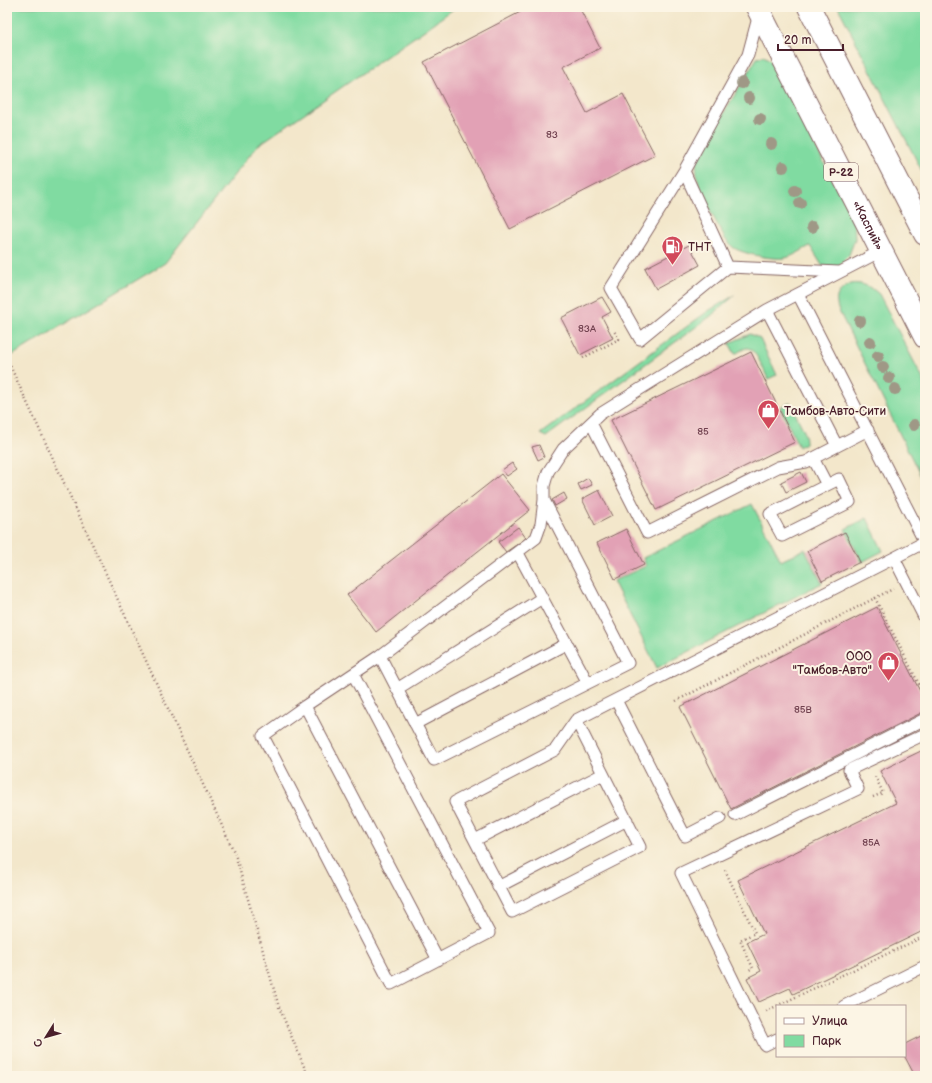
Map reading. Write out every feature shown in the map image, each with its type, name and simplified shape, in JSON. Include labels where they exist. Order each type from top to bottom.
[{"type":"main road","points":[[809,7],[925,234]]},
{"type":"main road","name":"«Каспий»","points":[[758,9],[925,337]]},
{"type":"lane","points":[[758,9],[748,55],[684,171],[611,288],[640,339],[728,267],[841,272]]},
{"type":"lane","points":[[684,171],[728,267]]},
{"type":"lane","points":[[353,674],[489,934],[391,984],[262,736],[305,706],[353,674],[380,656],[536,538],[541,524],[544,486],[548,472],[563,450],[600,414],[767,310],[881,251]]},
{"type":"lane","points":[[576,720],[640,846],[512,912],[455,802],[555,750],[576,720],[925,543],[798,294]]},
{"type":"lane","points":[[767,310],[837,446]]},
{"type":"lane","points":[[591,423],[647,533],[778,467],[806,462],[868,430]]},
{"type":"lane","points":[[813,458],[827,485]]},
{"type":"lane","points":[[839,479],[850,502],[782,536],[770,514],[827,485],[839,479]]},
{"type":"lane","points":[[380,656],[434,760],[628,664],[544,500]]},
{"type":"lane","points":[[518,553],[588,683]]},
{"type":"lane","points":[[894,558],[925,619]]},
{"type":"lane","points":[[397,689],[542,598]]},
{"type":"lane","points":[[415,724],[566,644]]},
{"type":"lane","points":[[616,700],[685,836],[720,818]]},
{"type":"lane","points":[[305,706],[438,960]]},
{"type":"lane","points":[[735,815],[925,719]]},
{"type":"lane","points":[[776,1040],[765,1045],[681,873],[858,789],[849,770],[925,734]]},
{"type":"lane","points":[[475,840],[603,774]]},
{"type":"lane","points":[[498,887],[626,820]]},
{"type":"lane","points":[[846,1005],[925,966]]},
{"type":"path","points":[[583,358],[619,339],[608,318],[624,311]]},
{"type":"path","points":[[7,359],[235,854],[279,1007],[308,1076]]},
{"type":"path","points":[[676,701],[898,587]]},
{"type":"path","points":[[875,598],[925,696]]},
{"type":"path","points":[[724,868],[755,933],[740,940],[753,968],[747,971]]},
{"type":"path","points":[[779,1005],[925,936]]},
{"type":"path","points":[[760,1014],[776,1006]]},
{"type":"green space","points":[[7,7],[456,7],[257,146],[165,263],[13,355],[7,344]]},
{"type":"green space","points":[[838,7],[925,7],[925,177]]},
{"type":"green space","points":[[764,56],[770,60],[854,220],[855,239],[849,255],[837,267],[823,267],[810,246],[792,256],[785,258],[766,257],[734,248],[725,239],[700,189],[696,168],[697,157],[757,58]]},
{"type":"green space","points":[[851,284],[866,286],[879,294],[925,383],[925,485],[838,309],[838,294]]},
{"type":"green space","points":[[735,295],[711,316],[546,437],[540,434],[708,311]]},
{"type":"green space","points":[[750,334],[760,339],[777,375],[768,379],[756,356],[750,349],[743,349],[735,354],[729,343]]},
{"type":"green space","points":[[790,403],[804,431],[806,439],[805,443],[799,447],[780,407]]},
{"type":"green space","points":[[752,504],[781,561],[805,549],[822,583],[657,668],[613,581],[646,566],[643,558]]},
{"type":"green space","points":[[867,518],[883,551],[862,562],[845,529]]},
{"type":"building","points":[[530,7],[579,7],[600,48],[563,67],[587,113],[623,94],[655,155],[510,229],[424,62]]},
{"type":"building","points":[[689,245],[700,265],[656,289],[645,268]]},
{"type":"building","points":[[602,297],[611,312],[602,317],[613,338],[580,355],[561,318]]},
{"type":"building","points":[[751,352],[795,442],[656,510],[611,420]]},
{"type":"building","points":[[539,445],[544,457],[538,460],[532,447]]},
{"type":"building","points":[[512,463],[517,469],[507,476],[502,470]]},
{"type":"building","points":[[801,472],[806,482],[786,492],[781,482]]},
{"type":"building","points":[[501,474],[530,510],[376,632],[347,595]]},
{"type":"building","points":[[588,478],[592,485],[581,490],[578,484]]},
{"type":"building","points":[[599,490],[612,516],[595,525],[582,499]]},
{"type":"building","points":[[564,493],[567,499],[555,506],[552,500]]},
{"type":"building","points":[[518,527],[526,538],[506,552],[498,542]]},
{"type":"building","points":[[626,529],[644,565],[615,579],[597,543]]},
{"type":"building","points":[[845,532],[860,562],[822,581],[807,551]]},
{"type":"building","points":[[877,607],[925,701],[925,711],[731,809],[680,707]]},
{"type":"building","points":[[925,749],[925,930],[793,994],[790,988],[759,1002],[747,978],[761,971],[747,942],[764,934],[738,880],[896,803],[880,771]]},
{"type":"building","points":[[925,1034],[925,1076],[915,1076],[905,1057],[906,1044]]},
{"type":"place","name":"ТНТ","points":[[672,266]]},
{"type":"place","name":"Тамбов-Авто-Сити","points":[[769,430]]},
{"type":"place","name":"ООО \"Тамбов-Авто\"","points":[[888,682]]}]
